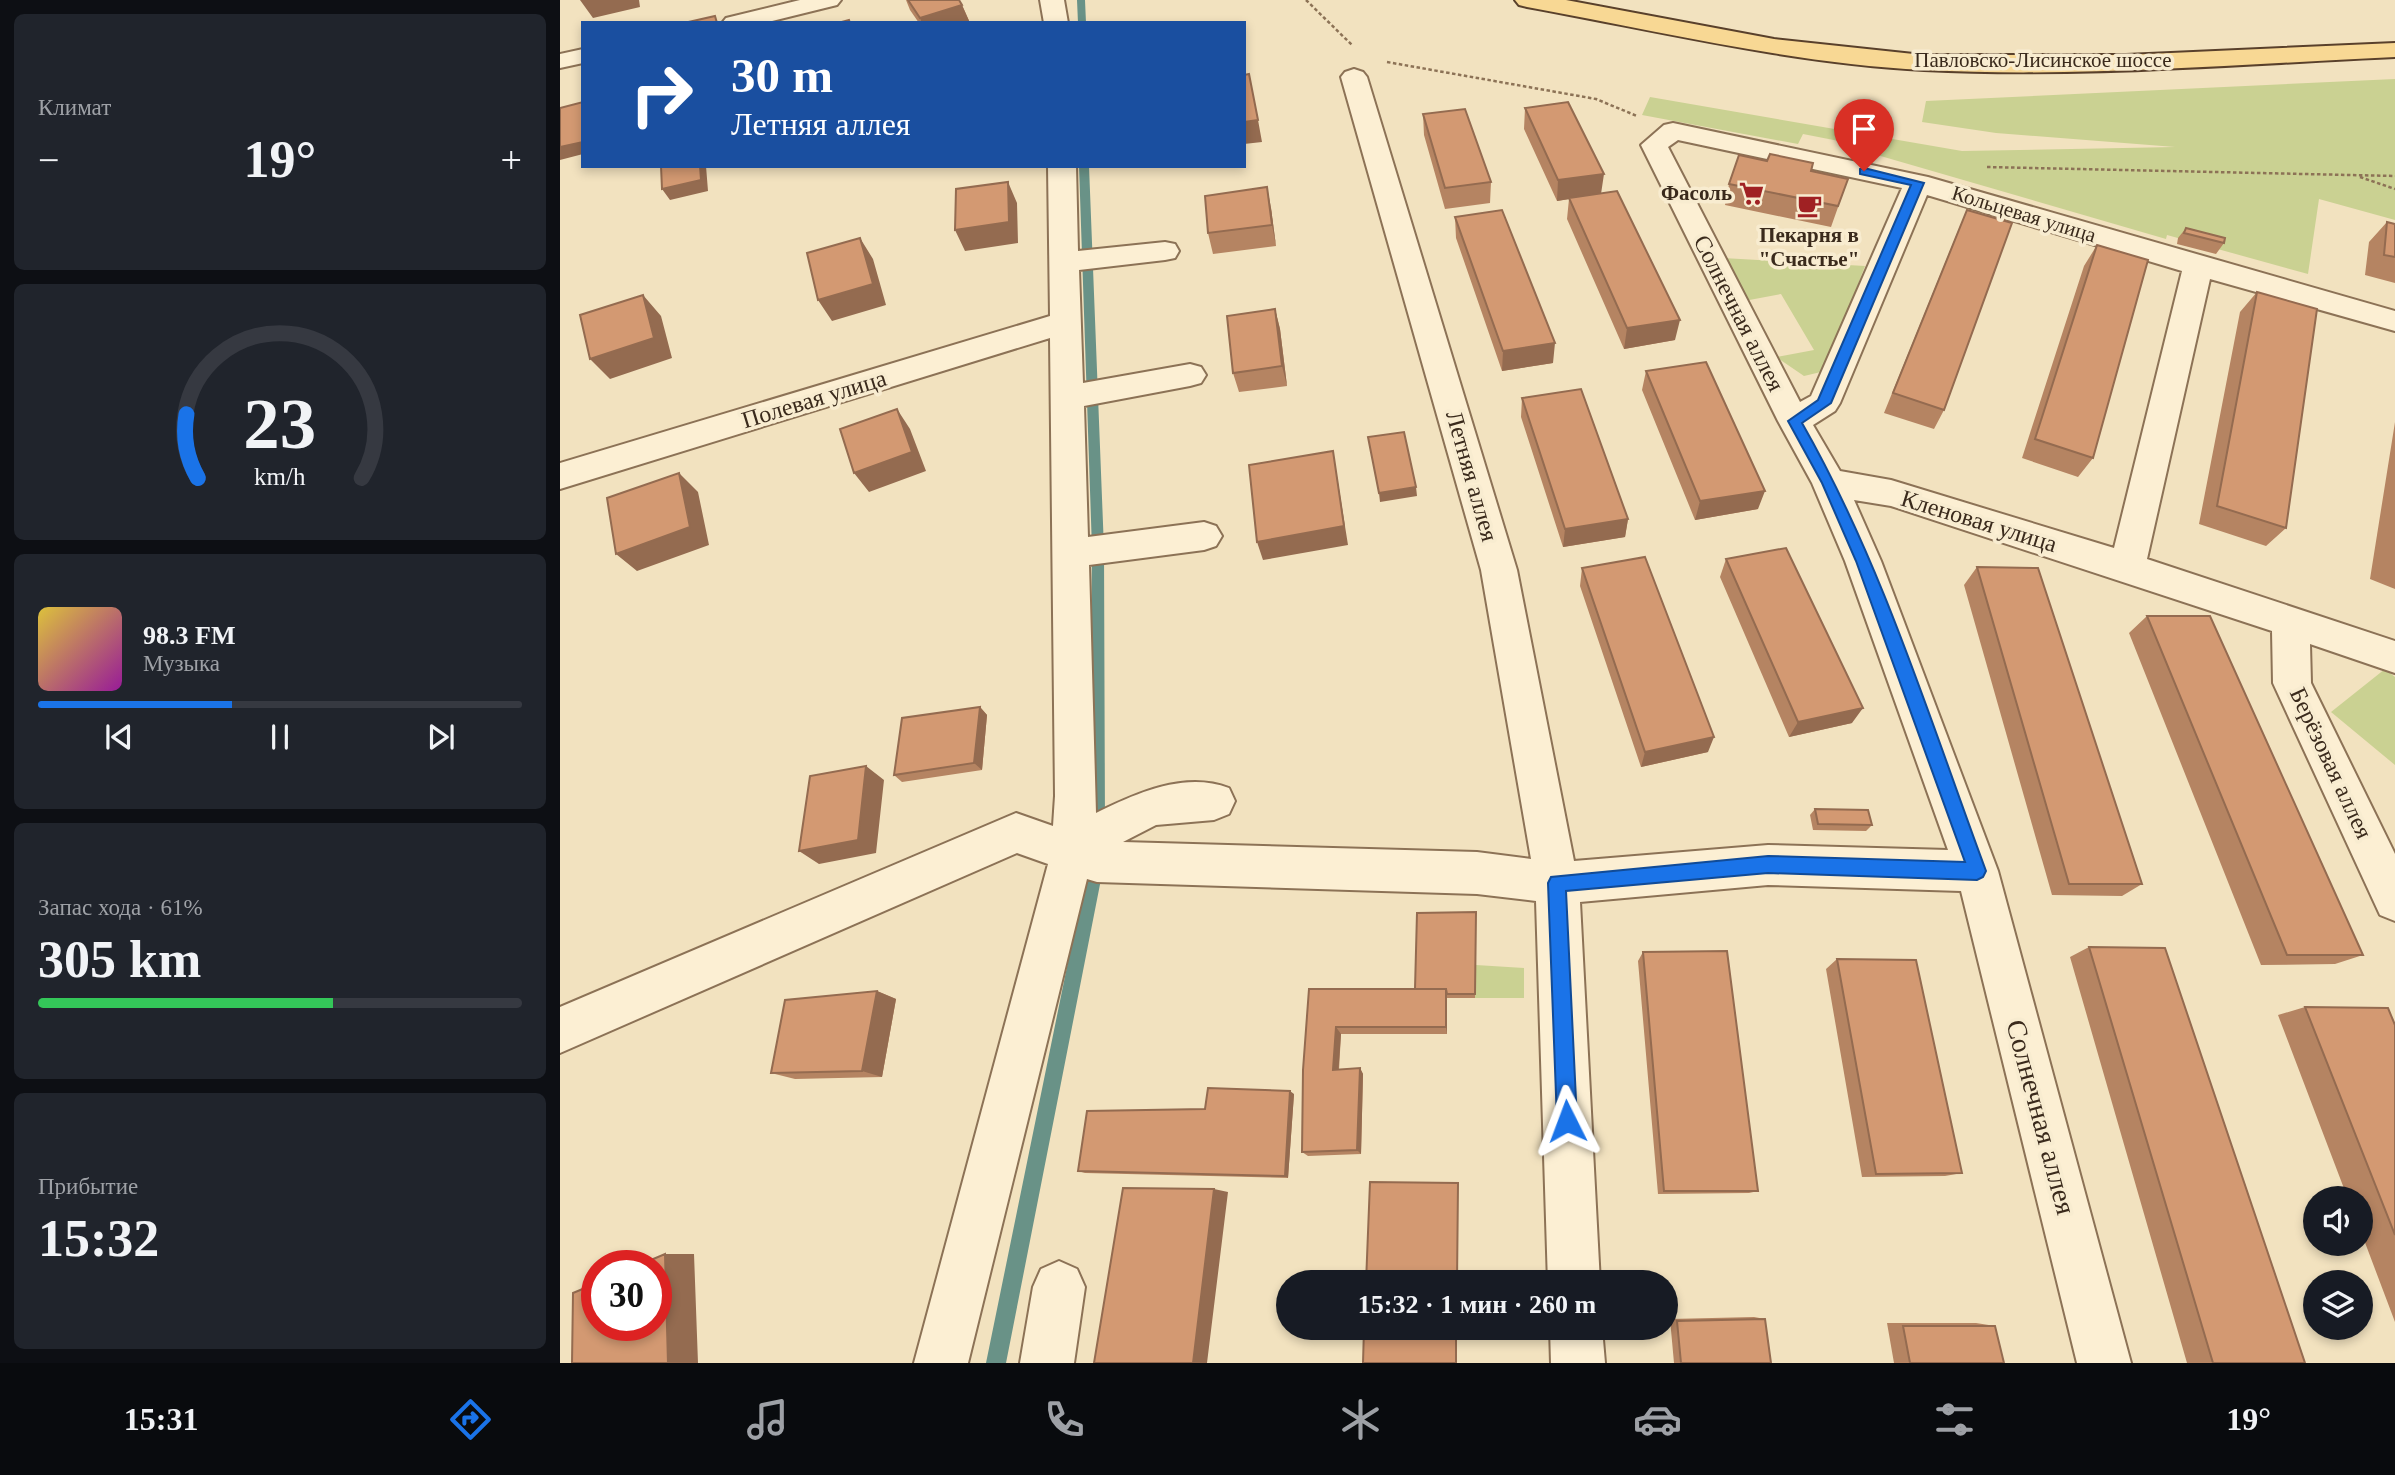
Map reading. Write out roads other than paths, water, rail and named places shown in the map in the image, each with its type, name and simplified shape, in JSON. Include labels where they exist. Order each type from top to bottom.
[{"type":"main road","name":"Павловско-Лисинское шоссе","points":[[1527,0],[1855,57],[1973,65],[2097,63],[2395,50]]},
{"type":"street","points":[[742,21],[829,0]]},
{"type":"street","points":[[1052,0],[1056,21]]},
{"type":"street","points":[[560,61],[581,56]]},
{"type":"street","name":"Летняя аллея","points":[[1362,62],[1499,570],[1557,883],[1573,1270]]},
{"type":"street","name":"Кольцевая улица","points":[[1663,138],[1918,183],[2395,321]]},
{"type":"street","name":"Солнечная аллея","points":[[1663,138],[1794,421],[1829,482],[1863,561],[1977,871],[2105,1363]]},
{"type":"street","points":[[941,1363],[1072,853],[1076,796],[1062,168]]},
{"type":"street","points":[[1794,421],[1824,403],[1918,183]]},
{"type":"street","points":[[1065,262],[1165,251]]},
{"type":"street","points":[[2127,567],[2198,266]]},
{"type":"street","name":"Полевая улица","points":[[560,476],[1067,323]]},
{"type":"street","points":[[1068,397],[1190,375]]},
{"type":"street","name":"Кленовая улица","points":[[1829,482],[1891,493],[2127,567],[2395,657]]},
{"type":"street","points":[[1071,552],[1204,536]]},
{"type":"street","name":"Берёзовая аллея","points":[[2290,621],[2292,682],[2395,900]]},
{"type":"street","points":[[1072,853],[1110,827],[1152,806],[1214,800]]},
{"type":"street","points":[[560,1030],[1016,833],[1097,862],[1477,873],[1557,883],[1768,865],[1977,871]]},
{"type":"street","points":[[1047,1363],[1059,1287]]},
{"type":"street","points":[[1577,1340],[1578,1363]]},
{"type":"waterway","points":[[1081,0],[1082,21]]},
{"type":"waterway","points":[[1084,168],[1098,549],[1097,830]]},
{"type":"waterway","points":[[996,1363],[1096,864]]},
{"type":"place","name":"Фасоль","points":[[1752,193]]},
{"type":"place","name":"Пекарня в \"Счастье\"","points":[[1809,206]]}]
